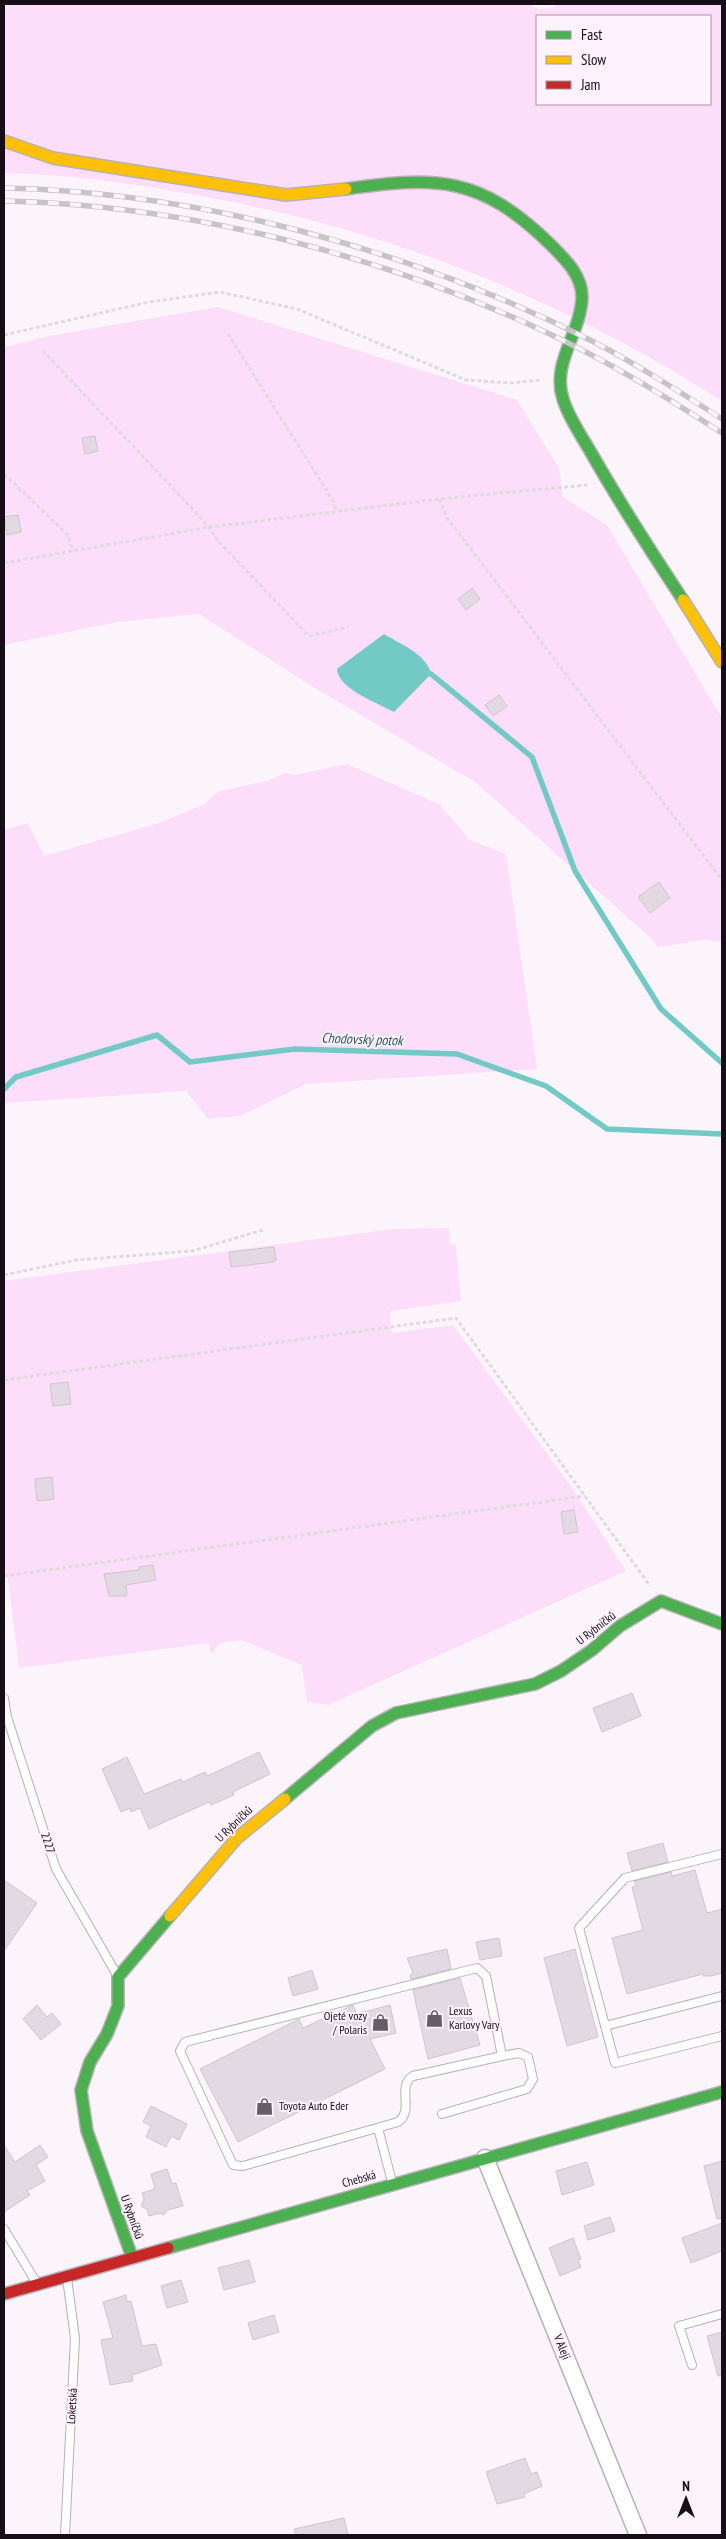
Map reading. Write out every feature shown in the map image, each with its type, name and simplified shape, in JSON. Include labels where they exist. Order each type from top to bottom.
[{"type":"street","points":[[4,141],[53,158],[286,195],[313,194],[409,182],[443,182],[469,190],[513,213],[537,232],[575,271],[581,285],[580,312],[559,378],[563,401],[609,482],[722,662]]},
{"type":"street","points":[[661,1600],[722,1624]]},
{"type":"street","name":"U Rybníčků","points":[[132,2257],[87,2131],[81,2090],[90,2062],[107,2034],[118,2006],[118,1977],[237,1838],[372,1726],[396,1713],[535,1684],[561,1671],[592,1650],[620,1626],[661,1600]]},
{"type":"street","name":"Chebská","points":[[4,2294],[722,2092]]},
{"type":"street","name":"V Aleji","points":[[486,2158],[638,2535]]},
{"type":"lane","name":"2227","points":[[4,1698],[7,1717],[56,1869],[118,1977]]},
{"type":"lane","points":[[722,1854],[625,1878],[579,1928],[615,2063],[722,2036]]},
{"type":"lane","points":[[442,2114],[527,2089],[532,2080],[528,2057],[519,2053],[413,2076],[405,2084],[407,2111],[404,2118],[398,2122],[243,2166],[233,2165],[180,2051],[184,2042],[477,1968],[486,1976],[502,2056]]},
{"type":"lane","points":[[605,2026],[722,1996]]},
{"type":"lane","points":[[378,2128],[392,2184]]},
{"type":"lane","points":[[4,2229],[38,2284]]},
{"type":"lane","name":"Loketská","points":[[65,2535],[75,2338],[67,2277]]},
{"type":"lane","points":[[692,2365],[679,2326],[722,2314]]},
{"type":"path","points":[[4,336],[149,302],[220,292],[297,309],[466,380],[510,383],[559,378]]},
{"type":"path","points":[[228,334],[334,502],[336,511]]},
{"type":"path","points":[[43,351],[210,527],[221,544],[309,636],[348,627]]},
{"type":"path","points":[[4,474],[67,534],[73,551]]},
{"type":"path","points":[[4,564],[210,527],[439,499],[609,482]]},
{"type":"path","points":[[439,499],[448,519],[722,880]]},
{"type":"path","points":[[4,1275],[76,1260],[192,1251],[263,1230]]},
{"type":"path","points":[[4,1380],[456,1318],[661,1600]]},
{"type":"path","points":[[4,1576],[585,1496]]},
{"type":"shaded area","points":[[4,4],[530,4],[538,9],[554,7],[558,4],[722,4],[722,401],[597,329],[467,271],[400,247],[331,226],[261,208],[144,186],[51,175],[4,173]]},
{"type":"shaded area","points":[[218,307],[517,400],[559,468],[563,497],[607,525],[722,718],[722,942],[704,940],[658,947],[653,940],[475,782],[313,687],[199,614],[117,622],[4,645],[4,347],[49,336]]},
{"type":"shaded area","points":[[347,764],[439,804],[470,840],[506,854],[537,1069],[306,1084],[240,1116],[208,1119],[186,1091],[4,1103],[4,830],[28,823],[44,856],[156,824],[203,805],[219,791],[267,781],[285,773],[294,775]]},
{"type":"shaded area","points":[[449,1228],[450,1245],[456,1244],[461,1301],[390,1311],[391,1333],[453,1325],[575,1492],[626,1571],[328,1705],[307,1702],[302,1665],[241,1640],[220,1643],[211,1654],[209,1643],[19,1668],[8,1579],[4,1568],[4,1281],[393,1229]]},
{"type":"water","points":[[384,634],[419,655],[431,674],[394,712],[351,689],[339,676],[337,669]]},
{"type":"building","points":[[95,436],[98,451],[85,454],[82,438]]},
{"type":"building","points":[[18,515],[21,532],[7,535],[4,517]]},
{"type":"building","points":[[472,588],[480,599],[466,610],[458,599]]},
{"type":"building","points":[[499,695],[507,706],[493,716],[485,705]]},
{"type":"building","points":[[659,882],[670,898],[650,913],[638,897]]},
{"type":"building","points":[[274,1247],[276,1260],[274,1262],[231,1267],[229,1252]]},
{"type":"building","points":[[68,1382],[71,1404],[53,1406],[50,1384]]},
{"type":"building","points":[[52,1477],[54,1499],[37,1501],[35,1479]]},
{"type":"building","points":[[574,1510],[578,1532],[564,1534],[561,1512]]},
{"type":"building","points":[[153,1565],[156,1580],[126,1585],[127,1596],[109,1596],[104,1574],[139,1570],[139,1567]]},
{"type":"building","points":[[632,1693],[641,1716],[602,1732],[593,1708]]},
{"type":"building","points":[[259,1752],[270,1774],[233,1792],[234,1795],[211,1805],[209,1802],[149,1829],[140,1808],[131,1812],[130,1808],[121,1812],[102,1769],[127,1757],[144,1794],[181,1779],[183,1782],[205,1772],[207,1776]]},
{"type":"building","points":[[663,1843],[668,1862],[632,1871],[627,1853]]},
{"type":"building","points":[[695,1870],[707,1913],[722,1909],[722,1973],[711,1976],[703,1976],[703,1974],[627,1994],[612,1938],[643,1930],[632,1887],[636,1886],[634,1881],[671,1872],[672,1876]]},
{"type":"building","points":[[4,1880],[37,1903],[4,1951]]},
{"type":"building","points":[[499,1938],[502,1956],[480,1960],[476,1942]]},
{"type":"building","points":[[447,1949],[451,1969],[411,1979],[410,1975],[413,1973],[407,1958]]},
{"type":"building","points":[[575,1949],[598,2037],[567,2046],[544,1958]]},
{"type":"building","points":[[312,1970],[318,1989],[293,1996],[288,1978]]},
{"type":"building","name":"Lexus Karlovy Vary","points":[[460,1978],[480,2045],[428,2059],[413,1990]]},
{"type":"building","points":[[37,2005],[47,2017],[52,2013],[61,2024],[41,2040],[23,2019]]},
{"type":"building","name":"Toyota Auto Eder","points":[[353,2005],[357,2014],[390,2005],[396,2033],[370,2039],[385,2069],[238,2142],[200,2069],[299,2019],[303,2028]]},
{"type":"building","points":[[151,2106],[187,2124],[179,2140],[171,2136],[166,2147],[146,2137],[151,2126],[143,2122]]},
{"type":"building","points":[[4,2145],[15,2162],[40,2145],[48,2157],[36,2165],[45,2181],[27,2191],[30,2195],[4,2212]]},
{"type":"building","points":[[722,2161],[722,2218],[717,2219],[704,2166]]},
{"type":"building","points":[[587,2162],[594,2185],[562,2195],[556,2171]]},
{"type":"building","points":[[167,2169],[172,2184],[176,2183],[183,2206],[167,2210],[164,2215],[160,2213],[149,2216],[147,2209],[141,2206],[144,2199],[142,2193],[155,2189],[151,2174]]},
{"type":"building","points":[[610,2217],[615,2231],[588,2240],[584,2226]]},
{"type":"building","points":[[722,2223],[722,2251],[691,2263],[682,2238]]},
{"type":"building","points":[[573,2238],[581,2259],[578,2260],[581,2267],[560,2276],[549,2248]]},
{"type":"building","points":[[249,2260],[255,2282],[224,2290],[218,2268]]},
{"type":"building","points":[[181,2280],[188,2302],[167,2308],[161,2286]]},
{"type":"building","points":[[126,2295],[127,2302],[131,2301],[142,2346],[156,2344],[162,2365],[132,2375],[133,2381],[110,2385],[101,2340],[113,2338],[103,2302]]},
{"type":"building","points":[[274,2315],[279,2332],[253,2340],[248,2323]]},
{"type":"building","points":[[722,2332],[722,2375],[718,2376],[707,2336]]},
{"type":"building","points":[[525,2458],[531,2474],[537,2472],[542,2486],[524,2494],[525,2497],[497,2504],[486,2472]]},
{"type":"building","points":[[344,2518],[348,2535],[295,2535],[294,2529]]},
{"type":"waterway","points":[[431,674],[532,757],[575,871],[661,1009],[722,1063]]},
{"type":"waterway","name":"Chodovský potok","points":[[4,1089],[16,1077],[157,1035],[190,1062],[295,1049],[457,1054],[546,1086],[607,1129],[722,1134]]},
{"type":"railway","points":[[4,188],[79,192],[155,201],[231,215],[307,233],[382,255],[455,281],[526,310],[594,342],[643,369],[722,419]]},
{"type":"railway","points":[[4,201],[141,212],[210,223],[278,238],[345,256],[476,302],[563,340],[632,378],[722,433]]},
{"type":"traffic: fast","points":[[346,189],[378,185],[433,183],[456,186],[479,193],[502,205],[525,222],[550,244],[572,268],[579,282],[582,297],[577,323],[563,360],[560,386],[563,399],[572,421],[648,547],[683,600]]},
{"type":"traffic: fast","points":[[285,1799],[372,1726],[396,1713],[535,1684],[561,1671],[592,1650],[620,1626],[661,1601],[722,1624]]},
{"type":"traffic: fast","points":[[132,2257],[87,2131],[81,2090],[90,2062],[107,2034],[118,2006],[118,1977],[170,1916]]},
{"type":"traffic: fast","points":[[168,2248],[722,2092]]},
{"type":"traffic: slow","points":[[4,141],[53,158],[286,195],[346,189]]},
{"type":"traffic: slow","points":[[683,600],[722,662]]},
{"type":"traffic: slow","points":[[170,1916],[237,1838],[285,1799]]},
{"type":"traffic: jam","points":[[4,2294],[168,2248]]},
{"type":"place","name":"Lexus Karlovy Vary","points":[[435,2018]]},
{"type":"place","name":"Ojeté vozy / Polaris","points":[[381,2023]]},
{"type":"place","name":"Toyota Auto Eder","points":[[265,2106]]}]
